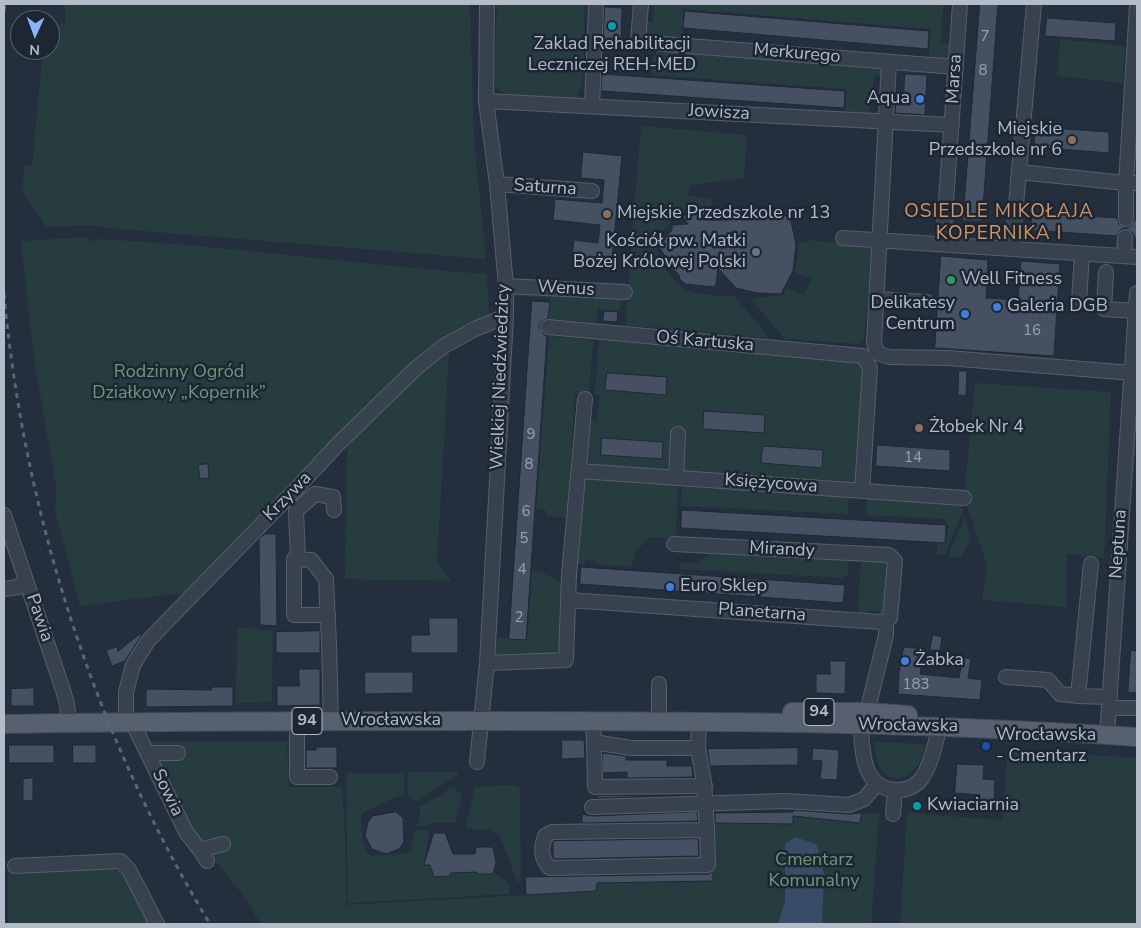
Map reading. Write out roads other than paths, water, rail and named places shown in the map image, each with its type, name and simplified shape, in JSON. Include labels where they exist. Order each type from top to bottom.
[{"type":"main road","name":"Wrocławska","points":[[659,721],[779,712],[940,726],[1137,737]]},
{"type":"main road","name":"Wrocławska","points":[[4,724],[331,721],[699,722],[935,717],[977,728]]},
{"type":"street","name":"Wielkiej Niedźwiedzicy","points":[[477,762],[487,664],[506,316],[506,286],[497,184],[486,101],[486,4]]},
{"type":"street","name":"Merkurego","points":[[641,4],[638,42],[956,67]]},
{"type":"street","name":"Marsa","points":[[943,244],[960,4]]},
{"type":"street","points":[[1012,249],[1034,4]]},
{"type":"street","points":[[1126,219],[1132,183],[1137,6]]},
{"type":"street","points":[[592,106],[596,8]]},
{"type":"street","points":[[889,62],[874,342],[877,353],[888,357],[948,358],[1132,373]]},
{"type":"street","name":"Jowisza","points":[[486,101],[952,125]]},
{"type":"street","points":[[1019,172],[1132,183]]},
{"type":"street","name":"Saturna","points":[[497,184],[592,191]]},
{"type":"street","points":[[843,238],[880,240],[909,235],[943,244],[1131,257],[1125,237]]},
{"type":"street","points":[[1079,302],[1082,254]]},
{"type":"street","points":[[1106,272],[1104,309],[1136,311]]},
{"type":"street","name":"Wenus","points":[[506,286],[625,292]]},
{"type":"street","name":"Neptuna","points":[[1107,735],[1137,293]]},
{"type":"street","points":[[877,299],[927,302]]},
{"type":"street","name":"Krzywa","points":[[129,722],[126,692],[133,664],[148,641],[338,444],[415,369],[444,346],[475,329],[506,316]]},
{"type":"street","name":"Oś Kartuska","points":[[548,327],[863,356],[870,368],[862,491]]},
{"type":"street","points":[[487,664],[566,660],[570,574],[584,399]]},
{"type":"street","points":[[676,478],[678,434]]},
{"type":"street","name":"Księżycowa","points":[[579,472],[964,498]]},
{"type":"street","points":[[298,559],[296,511],[315,494],[333,497],[334,510]]},
{"type":"street","name":"Pawia","points":[[4,515],[63,690],[69,723]]},
{"type":"street","name":"Mirandy","points":[[674,544],[889,556],[895,561],[892,605],[890,618],[886,621]]},
{"type":"street","points":[[328,615],[294,615],[294,559],[311,560],[326,579],[328,615],[331,721]]},
{"type":"street","points":[[1078,696],[1091,564]]},
{"type":"street","points":[[4,589],[19,587],[25,579]]},
{"type":"street","name":"Planetarna","points":[[569,600],[886,621]]},
{"type":"street","points":[[886,621],[886,635],[864,719],[865,762],[877,784],[886,789],[895,790],[914,786],[922,778],[933,753],[940,726]]},
{"type":"street","points":[[1006,677],[1048,680],[1060,694],[1137,708]]},
{"type":"street","points":[[659,684],[659,721]]},
{"type":"street","points":[[593,721],[595,787],[705,786]]},
{"type":"street","name":"Sowia","points":[[129,722],[147,753],[186,832],[204,856],[223,844]]},
{"type":"street","points":[[297,722],[297,778],[330,777]]},
{"type":"street","points":[[699,722],[698,748],[705,786],[707,830],[708,865],[550,868],[542,856],[542,845],[545,836],[552,832],[707,830]]},
{"type":"street","points":[[594,742],[631,748],[698,748]]},
{"type":"street","points":[[147,753],[178,754]]},
{"type":"street","points":[[592,807],[785,801],[849,805],[864,799],[877,784]]},
{"type":"street","points":[[893,814],[895,790]]},
{"type":"street","points":[[15,866],[121,861],[128,870],[157,924]]},
{"type":"water","points":[[796,837],[817,845],[824,874],[822,924],[778,924],[785,902],[785,844]]},
{"type":"railway","points":[[4,11],[5,4]]},
{"type":"railway","points":[[4,294],[14,376],[28,459],[71,621],[100,700],[132,777],[169,852],[210,924]]},
{"type":"place","name":"Zaklad Rehabilitacji Leczniczej REH-MED","points":[[612,26]]},
{"type":"place","name":"Aqua","points":[[920,99]]},
{"type":"place","name":"Miejskie Przedszkole nr 6","points":[[1072,140]]},
{"type":"place","name":"Miejskie Przedszkole nr 13","points":[[607,214]]},
{"type":"place","name":"Kościół pw. Matki Bożej Królowej Polski","points":[[756,252]]},
{"type":"place","name":"Well Fitness","points":[[951,280]]},
{"type":"place","name":"Galeria DGB","points":[[997,307]]},
{"type":"place","name":"Delikatesy Centrum","points":[[965,314]]},
{"type":"place","name":"Żłobek Nr 4","points":[[919,428]]},
{"type":"place","name":"Euro Sklep","points":[[670,587]]},
{"type":"place","name":"Żabka","points":[[905,661]]},
{"type":"place","name":"Wrocławska - Cmentarz","points":[[986,746]]},
{"type":"place","name":"Kwiaciarnia","points":[[917,806]]},
{"type":"district","name":"OSIEDLE MIKOŁAJA KOPERNIKA I","points":[[999,223]]},
{"type":"park label","name":"Rodzinny Ogród Działkowy „Kopernik”","points":[[179,383]]},
{"type":"park label","name":"Cmentarz Komunalny","points":[[814,871]]}]
